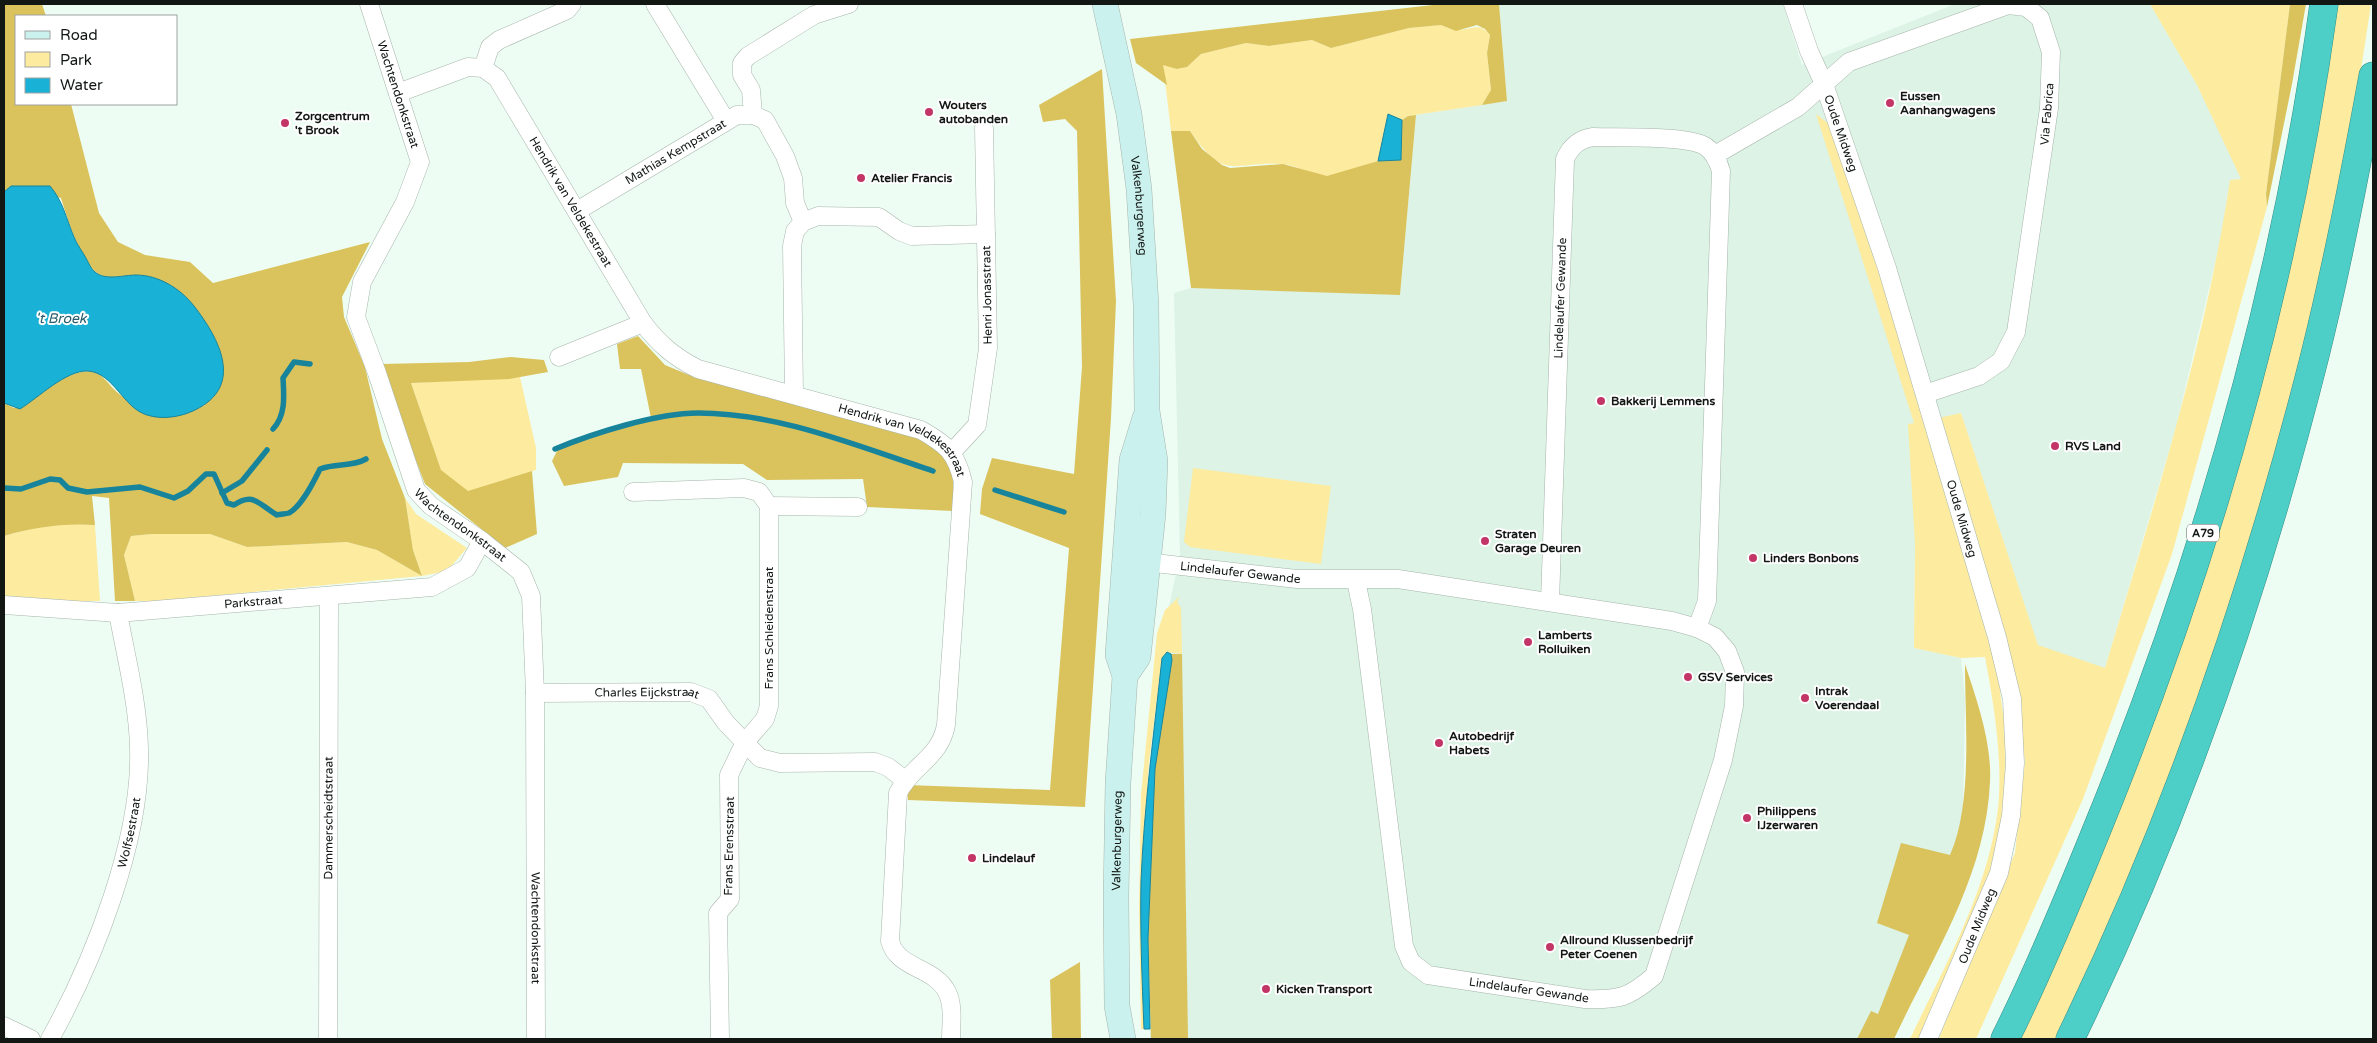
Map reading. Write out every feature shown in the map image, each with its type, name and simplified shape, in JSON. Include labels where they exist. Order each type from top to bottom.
[{"type":"highway","name":"A79","points":[[2005,1039],[2040,964],[2118,779],[2182,601],[2226,460],[2273,280],[2303,132],[2324,4]]},
{"type":"highway","points":[[2070,1039],[2107,960],[2184,774],[2209,706],[2251,579],[2315,355],[2357,162],[2373,76]]},
{"type":"main road","name":"Valkenburgerweg","points":[[1105,4],[1129,114],[1139,189],[1146,305],[1147,410],[1132,460],[1137,561],[1118,655],[1125,676],[1118,783],[1117,1006],[1123,1039]]},
{"type":"main road","name":"Valkenburgerweg","points":[[1108,1039],[1117,1006]]},
{"type":"street","name":"Wachtendonkstraat","points":[[369,4],[420,162],[405,202],[362,282],[356,317],[416,490],[431,506],[482,541],[521,572],[531,596],[535,693],[536,1039]]},
{"type":"street","points":[[398,94],[468,67],[483,68],[490,47],[499,40],[566,10],[572,4]]},
{"type":"street","points":[[655,4],[726,121]]},
{"type":"street","points":[[803,222],[795,204],[793,178],[786,156],[764,120],[753,116],[751,90],[742,75],[742,63],[748,56],[814,15],[849,4]]},
{"type":"street","name":"Oude Midweg","points":[[1793,4],[1808,51],[1824,84],[1887,268],[1999,646],[2012,699],[2015,763],[2011,816],[1999,873],[1928,1039]]},
{"type":"street","name":"Via Fabrica","points":[[1824,84],[1849,62],[2008,5],[2017,5],[2034,12],[2045,26],[2051,52],[2049,108],[2016,332],[2001,361],[1994,366],[1979,376],[1925,394]]},
{"type":"street","name":"Hendrik van Veldekestraat","points":[[483,68],[498,78],[643,323],[657,342],[673,356],[698,369],[921,430],[938,440],[952,452],[959,464],[963,482],[946,725],[944,738],[937,750],[905,780],[898,793],[890,941],[892,950],[898,956],[940,982],[944,988],[951,1008],[951,1039]]},
{"type":"street","points":[[1697,628],[1707,602],[1721,180],[1719,163],[1715,155],[1798,107],[1824,84]]},
{"type":"street","name":"Mathias Kempstraat","points":[[577,211],[737,115],[753,116]]},
{"type":"street","name":"Henri Jonasstraat","points":[[952,452],[977,425],[981,408],[988,348],[984,128]]},
{"type":"street","name":"Lindelaufer Gewande","points":[[1550,602],[1565,158],[1573,146],[1585,138],[1593,137],[1690,141],[1704,146],[1715,155]]},
{"type":"street","points":[[794,394],[792,246],[795,231],[803,222],[818,216],[879,217],[898,231],[912,236],[986,234]]},
{"type":"street","points":[[559,357],[643,323]]},
{"type":"street","points":[[633,492],[744,488],[760,492],[769,506],[858,506]]},
{"type":"street","name":"Frans Schleidenstraat","points":[[745,742],[764,719],[769,706],[769,506]]},
{"type":"street","name":"Parkstraat","points":[[4,605],[118,613],[432,587],[467,568],[482,541]]},
{"type":"street","name":"Lindelaufer Gewande","points":[[1137,561],[1297,579],[1356,581],[1398,579],[1672,621],[1697,628],[1715,637],[1727,651],[1735,672],[1734,706],[1723,760],[1654,976],[1634,993],[1612,1000],[1585,999],[1428,975],[1411,962],[1404,946],[1362,609],[1356,581]]},
{"type":"street","name":"Dammerscheidtstraat","points":[[328,1039],[329,596]]},
{"type":"street","name":"Wolfsestraat","points":[[50,1039],[68,1006],[107,912],[132,826],[139,784],[137,716],[118,613]]},
{"type":"street","name":"Charles Eijckstraat","points":[[535,693],[691,692],[709,699],[726,723],[760,758],[771,762],[875,762],[888,768],[905,780]]},
{"type":"street","name":"Frans Erensstraat","points":[[720,1039],[718,913],[730,899],[729,775],[745,742]]},
{"type":"street","points":[[4,1026],[30,1039]]},
{"type":"shaded area","points":[[4,4],[42,4],[46,15],[15,15],[15,105],[71,105],[99,213],[118,242],[145,255],[190,262],[213,283],[370,242],[342,297],[344,317],[365,367],[382,439],[405,498],[413,550],[422,576],[377,550],[347,542],[247,547],[210,534],[152,534],[131,536],[124,555],[135,601],[115,601],[109,498],[92,496],[95,525],[49,526],[4,536],[4,403],[14,408],[22,405],[66,377],[91,372],[97,373],[127,399],[176,416],[205,405],[138,275],[111,277],[103,276],[96,272],[89,264],[77,242],[61,198],[11,186],[4,192]]},
{"type":"shaded area","points":[[1442,4],[1499,4],[1507,101],[1482,105],[1491,90],[1487,53],[1490,35],[1485,29],[1477,25],[1456,31],[1441,25],[1409,28],[1331,48],[1312,40],[1269,46],[1246,43],[1201,54],[1187,67],[1177,69],[1163,65],[1167,85],[1136,63],[1130,39]]},
{"type":"shaded area","points":[[1499,4],[1783,4],[1802,65],[1955,4],[2150,4],[2197,85],[2242,179],[2230,180],[2222,234],[2176,427],[2105,668],[2038,646],[1961,413],[1915,544],[1914,648],[1961,658],[1965,699],[1963,813],[1923,954],[1883,1039],[1150,1039],[1152,756],[1162,640],[1180,555],[1174,293],[1191,288],[1400,294],[1416,115],[1507,101]]},
{"type":"shaded area","points":[[2290,4],[2306,4],[2267,207],[2266,194]]},
{"type":"shaded area","points":[[1102,69],[1116,301],[1111,418],[1085,807],[908,800],[907,785],[1050,790],[1069,548],[980,514],[982,489],[992,458],[1074,474],[1082,367],[1077,131],[1065,119],[1043,122],[1039,105]]},
{"type":"shaded area","points":[[1416,115],[1400,295],[1191,288],[1171,131],[1190,131],[1202,149],[1222,165],[1230,168],[1283,164],[1327,176],[1378,161],[1401,160],[1402,120],[1408,116]]},
{"type":"shaded area","points":[[638,336],[665,365],[689,375],[899,428],[942,450],[953,478],[953,511],[867,507],[863,479],[767,480],[743,464],[623,463],[618,477],[564,486],[552,461],[559,447],[595,434],[651,418],[641,369],[620,369],[617,344]]},
{"type":"shaded area","points":[[511,357],[544,360],[548,372],[509,379],[411,383],[441,470],[468,491],[532,471],[537,534],[505,548],[425,484],[382,364],[469,362]]},
{"type":"shaded area","points":[[1171,654],[1182,654],[1188,1039],[1151,1039],[1148,939],[1155,769],[1172,660]]},
{"type":"shaded area","points":[[1965,664],[1983,722],[1989,752],[1990,782],[1986,817],[1979,850],[1955,915],[1894,1039],[1857,1039],[1871,1011],[1878,1014],[1909,935],[1877,923],[1901,843],[1950,855],[1957,834],[1965,787]]},
{"type":"shaded area","points":[[1080,962],[1081,1039],[1052,1039],[1050,980]]},
{"type":"green space","points":[[2150,4],[2290,4],[2266,194],[2267,207],[2172,554],[2083,799],[1976,1039],[1939,1039],[1958,988],[2015,853],[2025,761],[2009,657],[2000,678],[2006,735],[2001,822],[1988,879],[1968,933],[1919,1039],[1910,1039],[1951,955],[1985,869],[1998,809],[1997,733],[1985,657],[1961,658],[1914,648],[1915,544],[1908,424],[1914,423],[1816,114],[1829,124],[1879,272],[1925,421],[1961,413],[2038,645],[2105,668],[2159,487],[2192,365],[2207,304],[2230,180],[2241,179],[2197,85]]},
{"type":"green space","points":[[2336,4],[2371,4],[2354,112],[2323,273],[2298,379],[2262,510],[2238,587],[2183,741],[2154,817],[2089,966],[2055,1039],[2019,1039],[2093,877],[2153,725],[2193,610]]},
{"type":"green space","points":[[1441,25],[1457,30],[1479,27],[1490,35],[1487,53],[1491,91],[1482,105],[1408,116],[1402,120],[1388,114],[1378,161],[1332,176],[1321,176],[1282,164],[1230,166],[1221,164],[1212,158],[1190,131],[1171,131],[1163,64],[1177,69],[1187,67],[1201,54],[1246,43],[1269,46],[1312,40],[1331,48],[1409,28]]},
{"type":"green space","points":[[520,377],[536,448],[536,470],[468,492],[441,471],[411,383]]},
{"type":"green space","points":[[1193,468],[1331,486],[1321,564],[1190,547],[1184,542]]},
{"type":"green space","points":[[405,498],[416,514],[467,548],[447,571],[422,576],[413,550]]},
{"type":"green space","points":[[71,524],[95,525],[100,601],[61,601],[4,597],[4,536],[38,527]]},
{"type":"green space","points":[[152,534],[210,534],[247,547],[347,542],[377,550],[422,576],[157,601],[135,601],[124,555],[131,536]]},
{"type":"green space","points":[[1180,596],[1177,602],[1181,608],[1182,654],[1167,652],[1162,658],[1149,762],[1141,881],[1144,1029],[1141,1029],[1139,906],[1141,795],[1157,633],[1165,610]]},
{"type":"water","points":[[1388,114],[1402,120],[1401,160],[1378,161]]},
{"type":"water","name":"'t Broek","points":[[11,186],[50,186],[61,204],[77,243],[94,271],[99,275],[109,277],[136,275],[152,277],[175,288],[194,306],[212,332],[223,361],[223,375],[219,388],[210,400],[195,410],[184,414],[171,417],[153,417],[131,405],[105,378],[97,373],[88,371],[71,375],[62,380],[20,409],[4,403],[4,192]]},
{"type":"water","points":[[1167,652],[1171,654],[1172,660],[1155,769],[1148,939],[1150,1029],[1144,1029],[1141,918],[1142,853],[1162,658]]},
{"type":"waterway","points":[[273,429],[282,411],[284,398],[283,378],[294,362],[310,364]]},
{"type":"waterway","points":[[555,449],[607,431],[664,416],[698,413],[728,414],[788,425],[817,433],[933,471]]},
{"type":"waterway","points":[[222,493],[242,481],[267,450]]},
{"type":"waterway","points":[[4,488],[21,489],[50,479],[60,480],[68,488],[87,492],[140,487],[174,498],[188,491],[206,474],[214,474],[227,503],[234,505],[246,500],[256,501],[277,515],[294,510],[307,493],[320,469],[355,463],[366,459]]},
{"type":"waterway","points":[[995,490],[1064,512]]},
{"type":"place","name":"Eussen Aanhangwagens","points":[[1890,103]]},
{"type":"place","name":"Wouters autobanden","points":[[929,112]]},
{"type":"place","name":"Zorgcentrum 't Brook","points":[[285,123]]},
{"type":"place","name":"Atelier Francis","points":[[861,178]]},
{"type":"place","name":"Bakkerij Lemmens","points":[[1601,401]]},
{"type":"place","name":"RVS Land","points":[[2055,446]]},
{"type":"place","name":"Straten Garage Deuren","points":[[1485,541]]},
{"type":"place","name":"Linders Bonbons","points":[[1753,558]]},
{"type":"place","name":"Lamberts Rolluiken","points":[[1528,642]]},
{"type":"place","name":"GSV Services","points":[[1688,677]]},
{"type":"place","name":"Intrak Voerendaal","points":[[1805,698]]},
{"type":"place","name":"Autobedrijf Habets","points":[[1439,743]]},
{"type":"place","name":"Philippens IJzerwaren","points":[[1747,818]]},
{"type":"place","name":"Lindelauf","points":[[972,858]]},
{"type":"place","name":"Allround Klussenbedrijf Peter Coenen","points":[[1550,947]]},
{"type":"place","name":"Kicken Transport","points":[[1266,989]]}]
